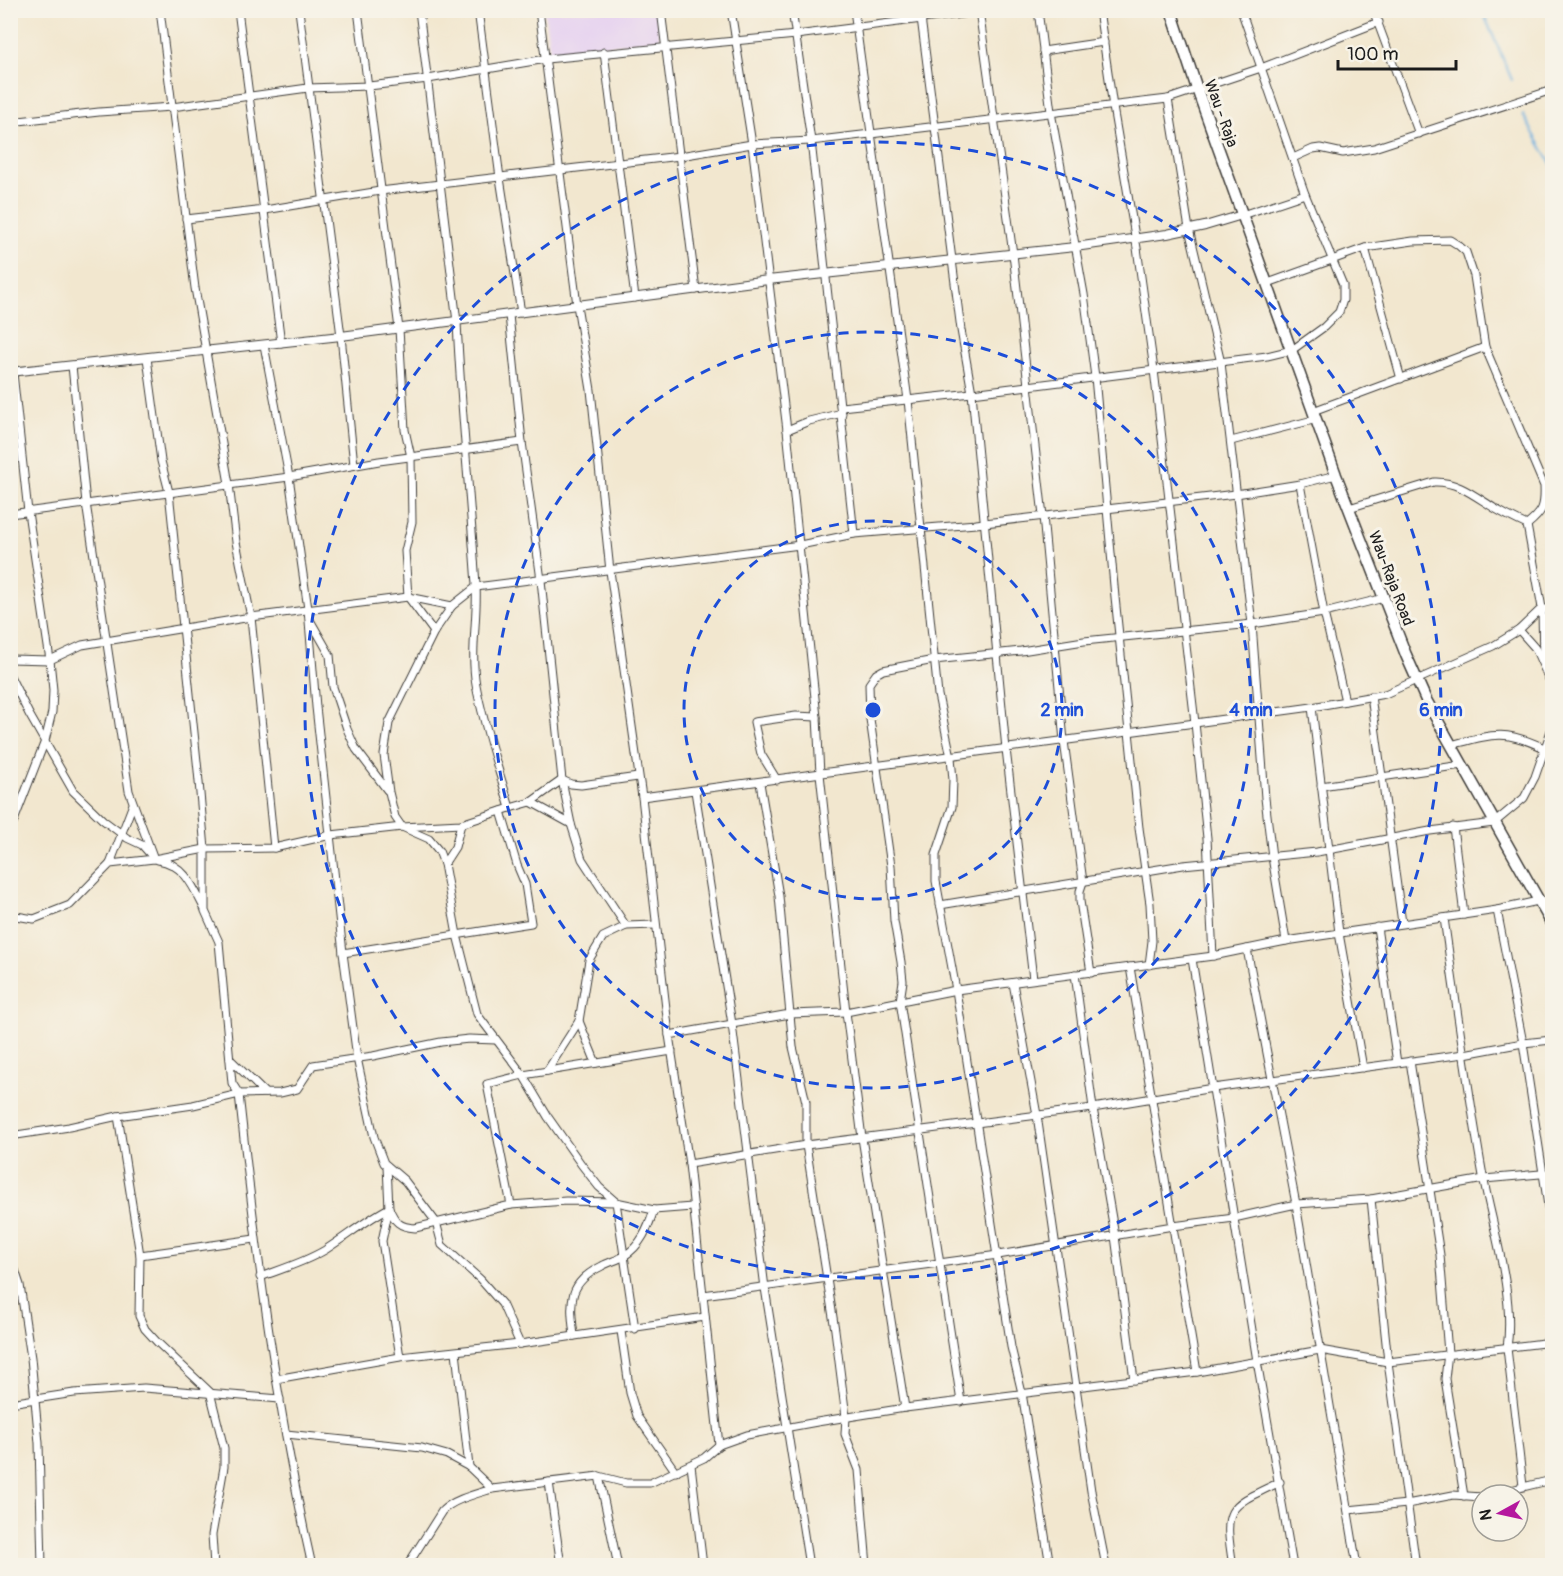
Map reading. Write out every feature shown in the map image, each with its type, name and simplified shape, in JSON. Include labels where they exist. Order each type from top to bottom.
[{"type":"main road","name":"Wau - Raja","points":[[1173,11],[1197,89],[1244,219]]},
{"type":"main road","name":"Wau-Raja Road","points":[[1244,219],[1336,475],[1416,681],[1552,924]]},
{"type":"street","points":[[160,10],[195,288],[229,484],[236,542],[251,617],[274,848]]},
{"type":"street","points":[[238,10],[281,343]]},
{"type":"street","points":[[299,10],[341,336],[354,465]]},
{"type":"street","points":[[358,10],[399,329],[405,430],[411,458],[412,522],[405,551],[408,597],[434,632]]},
{"type":"street","points":[[419,10],[457,322],[476,587],[473,647],[476,683],[482,715],[510,808]]},
{"type":"street","points":[[478,10],[500,178],[521,313]]},
{"type":"street","points":[[539,10],[577,305],[591,390],[610,571],[642,797],[655,925],[688,1164],[719,1445]]},
{"type":"street","points":[[661,10],[696,290]]},
{"type":"street","points":[[731,10],[752,144],[787,430],[817,717],[820,774],[846,1012],[862,1138],[905,1408]]},
{"type":"street","points":[[792,10],[811,141],[855,534]]},
{"type":"street","points":[[854,10],[908,400],[938,695],[951,757],[952,807],[936,855],[936,881],[956,990],[1011,1347],[1022,1393],[1050,1566]]},
{"type":"street","points":[[920,10],[961,330],[972,393],[1006,749],[1033,980]]},
{"type":"street","points":[[10,122],[172,107],[308,88],[369,86],[428,79],[546,59],[796,35],[993,10]]},
{"type":"street","points":[[1038,10],[1051,112],[1095,377],[1119,636],[1152,932],[1149,965]]},
{"type":"street","points":[[1099,10],[1154,370],[1195,723],[1208,864],[1213,956]]},
{"type":"street","points":[[787,430],[842,410],[1267,356],[1292,350],[1324,327],[1339,312],[1343,300],[1342,285],[1305,194],[1240,10]]},
{"type":"street","points":[[1373,10],[1419,134]]},
{"type":"street","points":[[979,11],[1013,254],[1043,516],[1064,741],[1083,882],[1080,901],[1090,973]]},
{"type":"street","points":[[186,219],[265,210],[380,191],[680,156],[752,144],[811,141],[1168,99],[1261,68],[1379,22]]},
{"type":"street","points":[[1043,51],[1104,42]]},
{"type":"street","points":[[604,52],[635,298]]},
{"type":"street","points":[[1293,158],[1320,148],[1343,153],[1374,148],[1552,90]]},
{"type":"street","points":[[1168,99],[1189,230],[1221,363],[1252,624],[1263,778],[1272,857],[1286,941]]},
{"type":"street","points":[[12,372],[457,322],[768,280],[1075,247],[1189,230],[1244,219],[1305,194]]},
{"type":"street","points":[[1268,283],[1365,248],[1413,241],[1450,240],[1466,252],[1474,276],[1485,347],[1544,486],[1545,504],[1538,517],[1527,525]]},
{"type":"street","points":[[1365,248],[1401,380]]},
{"type":"street","points":[[509,315],[562,780],[571,824],[582,859],[626,926]]},
{"type":"street","points":[[10,345],[28,512],[50,660],[52,712],[45,741],[11,828]]},
{"type":"street","points":[[264,345],[289,477],[308,609],[316,715],[343,953],[357,1058],[374,1137],[378,1151],[387,1166],[405,1181],[436,1222],[442,1245],[493,1292],[502,1304],[520,1344]]},
{"type":"street","points":[[1231,441],[1315,415],[1485,347]]},
{"type":"street","points":[[147,358],[161,461],[169,492],[205,849],[205,911]]},
{"type":"street","points":[[72,366],[86,503],[106,642],[133,804],[154,859]]},
{"type":"street","points":[[10,514],[289,477],[354,465],[522,442]]},
{"type":"street","points":[[635,1329],[616,1202],[599,1187],[581,1164],[548,1117],[523,1075],[473,1006],[444,864],[439,851],[429,839],[402,827],[395,817],[384,755],[389,723],[434,632],[452,606],[476,587],[800,545],[855,534],[984,523],[1236,494],[1300,484],[1336,475]]},
{"type":"street","points":[[1349,508],[1434,482],[1444,482],[1471,493],[1495,509],[1527,525]]},
{"type":"street","points":[[1300,484],[1324,613],[1345,701]]},
{"type":"street","points":[[1527,525],[1542,608],[1543,664]]},
{"type":"street","points":[[10,658],[50,660],[81,645],[251,617],[408,597],[452,606]]},
{"type":"street","points":[[961,1402],[900,1001],[903,981],[894,921],[891,866],[870,719],[869,684],[876,674],[884,670],[934,660],[998,654],[1119,636],[1252,624],[1324,613],[1384,598]]},
{"type":"street","points":[[1542,608],[1552,611]]},
{"type":"street","points":[[642,797],[760,783],[1312,707],[1393,692],[1493,646],[1519,630],[1542,608]]},
{"type":"street","points":[[309,618],[330,655],[333,687],[356,749],[389,792]]},
{"type":"street","points":[[1519,630],[1535,648],[1552,686]]},
{"type":"street","points":[[10,676],[73,791],[84,804],[121,834],[142,845],[154,859],[168,861],[180,868],[194,887],[219,942],[232,1083],[239,1094],[260,1277],[296,1496],[312,1566]]},
{"type":"street","points":[[1371,696],[1402,923]]},
{"type":"street","points":[[1312,707],[1339,933],[1363,1068]]},
{"type":"street","points":[[777,780],[761,754],[754,723],[796,716],[817,717]]},
{"type":"street","points":[[940,904],[1145,870],[1272,857],[1452,827],[1494,823],[1524,798],[1535,777],[1552,728]]},
{"type":"street","points":[[1451,746],[1491,734],[1504,734],[1544,748]]},
{"type":"street","points":[[1321,786],[1462,765]]},
{"type":"street","points":[[562,780],[580,785],[638,777]]},
{"type":"street","points":[[110,864],[154,859],[205,849],[274,848],[331,836],[402,827],[461,824],[531,802],[562,780]]},
{"type":"street","points":[[760,783],[779,896],[793,1047],[806,1102],[806,1145],[846,1417],[844,1434],[859,1470],[867,1566]]},
{"type":"street","points":[[695,791],[732,1024],[765,1288],[809,1566]]},
{"type":"street","points":[[531,802],[571,824]]},
{"type":"street","points":[[10,915],[34,919],[70,905],[110,864],[133,804]]},
{"type":"street","points":[[343,953],[531,923],[525,884],[517,866],[501,811]]},
{"type":"street","points":[[444,864],[455,847],[461,824]]},
{"type":"street","points":[[1452,827],[1464,915]]},
{"type":"street","points":[[669,1035],[790,1014],[846,1012],[956,990],[1213,956],[1286,941],[1497,910],[1538,901]]},
{"type":"street","points":[[1497,910],[1548,1174],[1552,1232]]},
{"type":"street","points":[[1444,918],[1484,1179],[1508,1308],[1507,1348],[1523,1483]]},
{"type":"street","points":[[547,1071],[579,1020],[589,960],[603,936],[626,926],[655,925]]},
{"type":"street","points":[[1377,927],[1397,1063]]},
{"type":"street","points":[[1247,949],[1296,1204],[1357,1566]]},
{"type":"street","points":[[1192,958],[1257,1361],[1293,1566]]},
{"type":"street","points":[[1130,967],[1197,1372]]},
{"type":"street","points":[[1075,974],[1134,1380]]},
{"type":"street","points":[[1013,983],[1037,1115],[1091,1491],[1106,1566]]},
{"type":"street","points":[[579,1020],[597,1063]]},
{"type":"street","points":[[10,1136],[118,1116],[193,1106],[239,1094],[280,1093],[297,1089],[314,1065],[433,1043],[469,1039],[496,1040]]},
{"type":"street","points":[[688,1164],[806,1145],[1093,1108],[1213,1088],[1552,1040]]},
{"type":"street","points":[[511,1205],[488,1084],[523,1075],[672,1051]]},
{"type":"street","points":[[230,1059],[265,1093]]},
{"type":"street","points":[[1410,1061],[1440,1255],[1448,1353],[1445,1379],[1464,1496]]},
{"type":"street","points":[[118,1116],[140,1255],[140,1316],[145,1329],[210,1392],[226,1456],[212,1535],[213,1566]]},
{"type":"street","points":[[387,1166],[389,1208],[382,1241],[400,1357]]},
{"type":"street","points":[[703,1295],[998,1255],[1234,1218],[1296,1204],[1371,1198],[1484,1179],[1548,1174]]},
{"type":"street","points":[[1371,1198],[1389,1362],[1416,1566]]},
{"type":"street","points":[[389,1208],[395,1222],[407,1228],[415,1228],[511,1205],[566,1201],[616,1202],[654,1210],[692,1207]]},
{"type":"street","points":[[260,1277],[305,1261],[333,1245],[368,1218],[389,1208]]},
{"type":"street","points":[[574,1336],[571,1308],[577,1284],[601,1266],[625,1256],[647,1231],[654,1210]]},
{"type":"street","points":[[140,1255],[255,1239]]},
{"type":"street","points":[[10,1267],[15,1270],[20,1285],[36,1399],[42,1566]]},
{"type":"street","points":[[276,1379],[400,1357],[621,1331],[705,1317]]},
{"type":"street","points":[[621,1331],[630,1393],[637,1416],[676,1472]]},
{"type":"street","points":[[407,1566],[424,1537],[446,1507],[492,1489],[599,1476],[626,1482],[650,1483],[704,1458],[719,1445],[747,1435],[905,1408],[1197,1372],[1320,1350],[1389,1362],[1552,1342]]},
{"type":"street","points":[[456,1352],[469,1467]]},
{"type":"street","points":[[10,1403],[74,1393],[144,1388],[280,1399]]},
{"type":"street","points":[[286,1434],[422,1448],[447,1455],[469,1467],[492,1489]]},
{"type":"street","points":[[691,1465],[703,1566]]},
{"type":"street","points":[[599,1476],[618,1566]]},
{"type":"street","points":[[1530,1485],[1552,1480]]},
{"type":"street","points":[[549,1482],[561,1566]]},
{"type":"street","points":[[1233,1566],[1227,1520],[1243,1499],[1280,1482]]},
{"type":"street","points":[[1348,1510],[1407,1504],[1452,1495],[1470,1496]]},
{"type":"shaded area","points":[[544,11],[656,11],[660,39],[550,53]]},
{"type":"waterway","points":[[1482,10],[1512,80]]},
{"type":"waterway","points":[[1523,115],[1552,165]]}]
